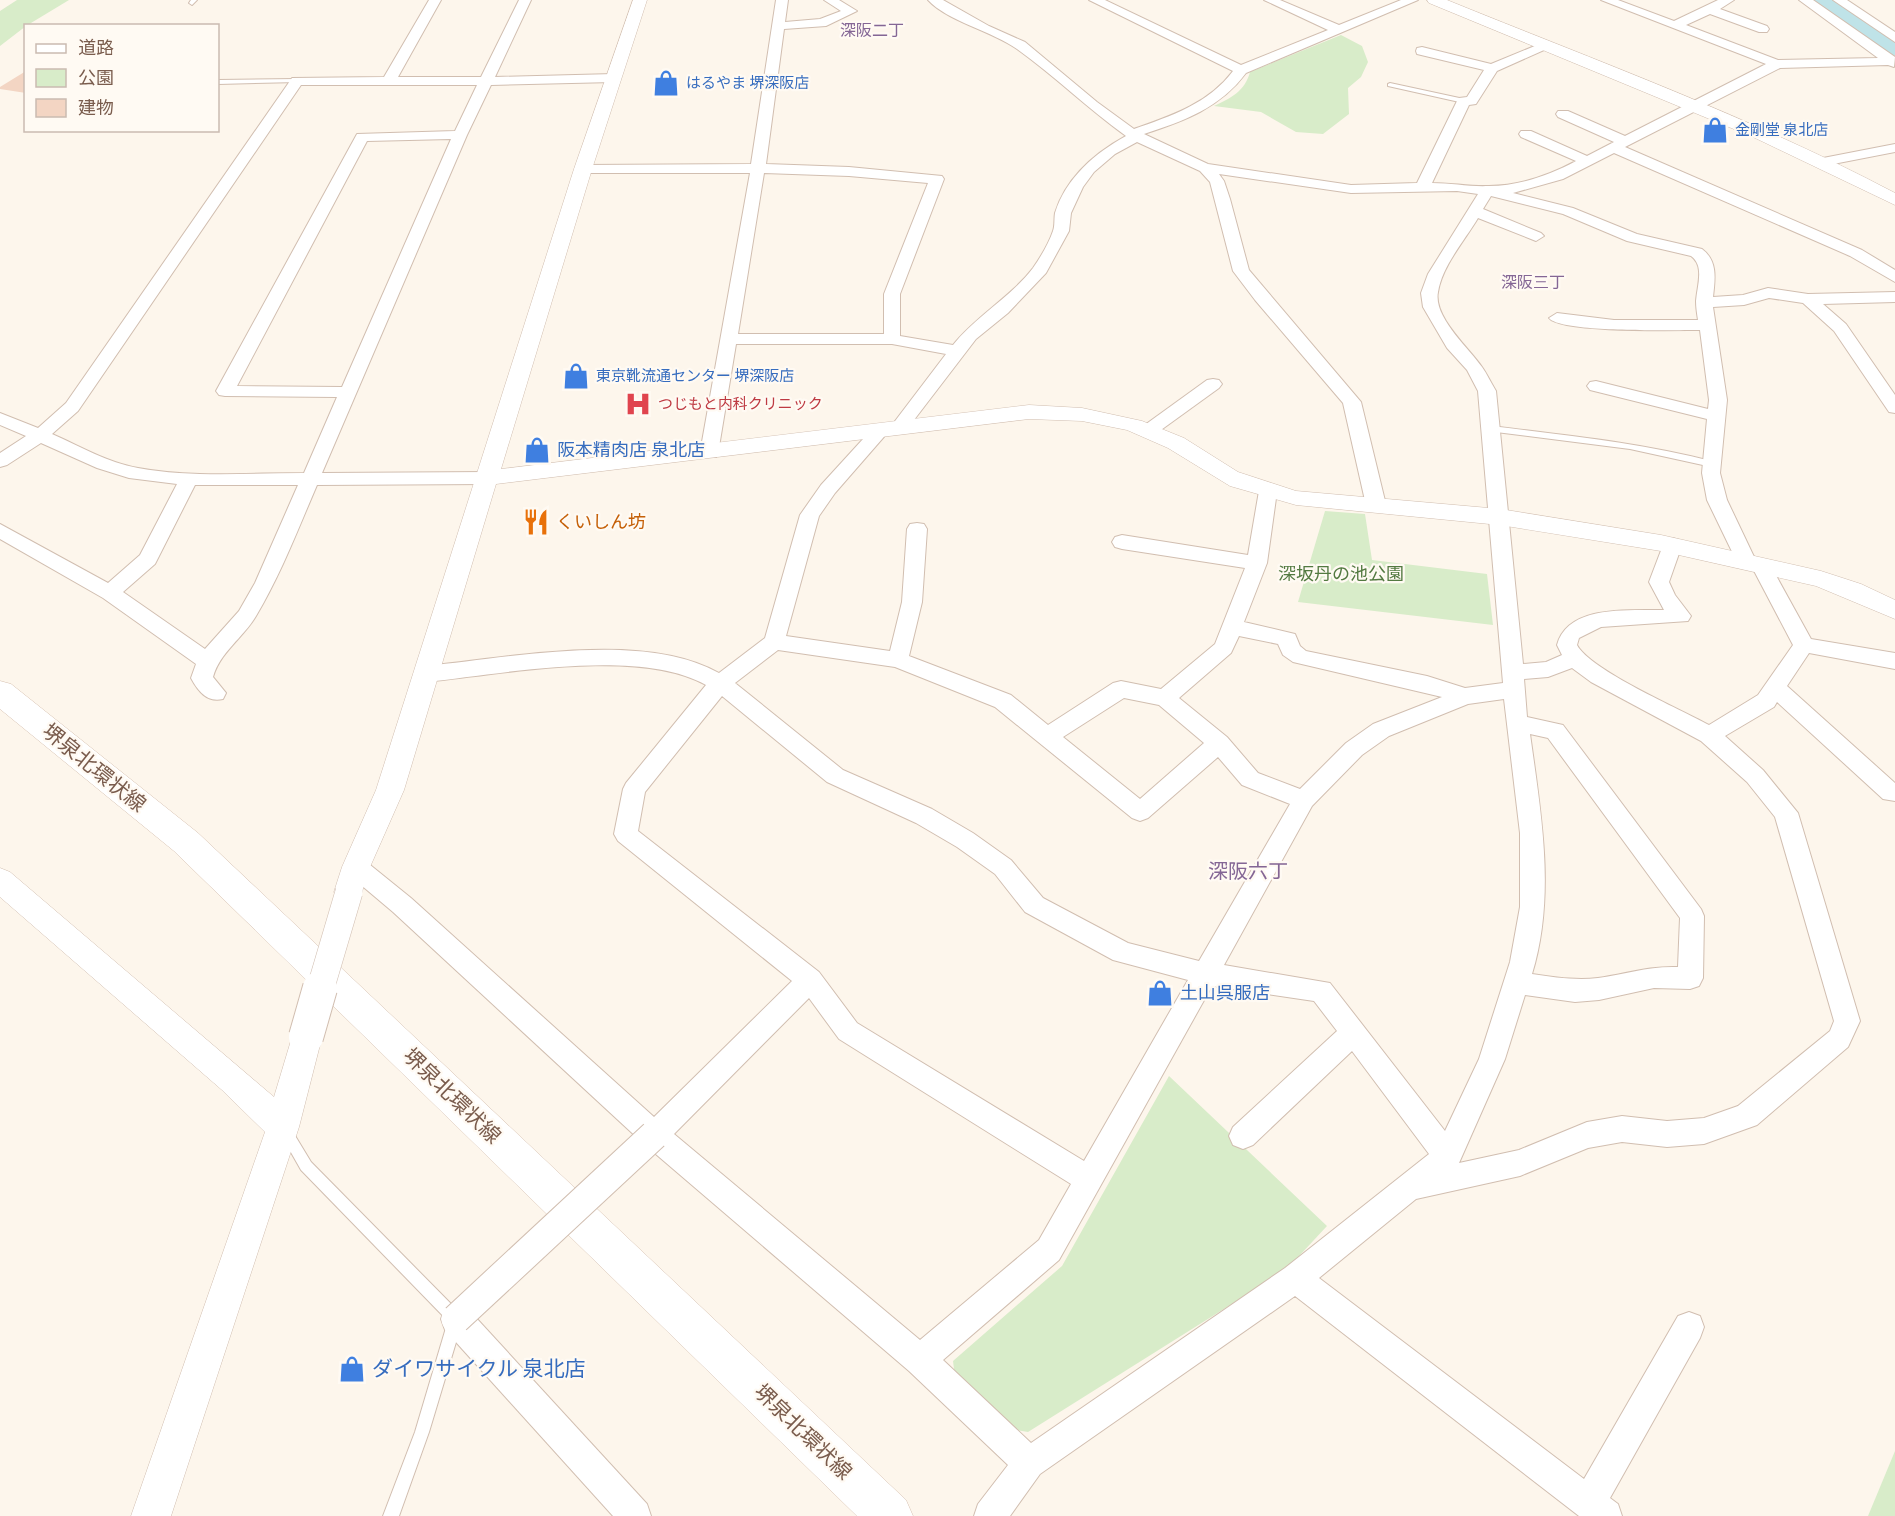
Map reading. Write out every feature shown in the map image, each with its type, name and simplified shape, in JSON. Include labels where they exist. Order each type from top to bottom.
[{"type":"main road","name":"堺泉北環状線","points":[[0,692],[186,842],[890,1516]]},
{"type":"street","points":[[388,82],[435,0]]},
{"type":"street","points":[[214,693],[202,678],[207,661],[246,616],[265,583],[484,81],[525,0]]},
{"type":"street","points":[[151,1516],[283,1127],[306,1037],[352,880],[390,790],[489,478],[583,169],[640,0]]},
{"type":"street","points":[[708,453],[758,168],[782,0]]},
{"type":"street","points":[[778,26],[822,23],[850,11],[830,0]]},
{"type":"street","points":[[934,0],[985,29],[1020,45],[1092,105],[1134,135],[1205,168],[1351,189],[1457,187],[1487,191],[1568,211],[1632,238],[1696,252],[1704,256],[1706,325],[1718,400],[1711,473],[1717,500],[1804,645],[1895,661]]},
{"type":"street","points":[[1095,0],[1241,70]]},
{"type":"street","points":[[1270,0],[1339,30]]},
{"type":"street","points":[[1088,1179],[849,1030],[810,980],[626,834],[634,789],[720,683],[774,642],[810,515],[828,489],[889,430],[970,335],[1021,292],[1040,270],[1061,231],[1063,213],[1089,169],[1134,135],[1201,107],[1221,95],[1231,86],[1241,70],[1413,0]]},
{"type":"street","points":[[1434,0],[1693,105],[1823,162],[1895,200]]},
{"type":"street","points":[[1607,0],[1777,64],[1894,62]]},
{"type":"street","points":[[1676,26],[1728,0]]},
{"type":"street","points":[[1804,0],[1894,62]]},
{"type":"street","points":[[1839,0],[1895,38]]},
{"type":"street","points":[[1709,9],[1763,29]]},
{"type":"street","points":[[1422,51],[1492,68],[1547,46]]},
{"type":"street","points":[[1487,191],[1506,190],[1558,176],[1777,64]]},
{"type":"street","points":[[1423,187],[1464,101],[1472,100],[1492,68]]},
{"type":"street","points":[[0,461],[41,435],[72,407],[297,81],[388,82],[614,78]]},
{"type":"street","points":[[1563,114],[1619,144],[1856,253],[1895,277]]},
{"type":"street","points":[[1526,134],[1587,160]]},
{"type":"street","points":[[349,392],[225,391],[362,137],[460,135]]},
{"type":"street","points":[[1823,162],[1895,148]]},
{"type":"street","points":[[583,169],[758,168],[878,172],[937,179],[892,294],[892,339]]},
{"type":"street","points":[[1205,168],[1216,181],[1223,199],[1241,271],[1352,402],[1376,505]]},
{"type":"street","points":[[990,1516],[1029,1463],[1295,1278],[1448,1156],[1492,1059],[1523,962],[1532,907],[1532,833],[1517,723],[1487,392],[1474,368],[1455,348],[1431,307],[1430,293],[1436,274],[1487,191]]},
{"type":"street","points":[[1475,211],[1507,222],[1536,236]]},
{"type":"street","points":[[1704,303],[1744,300],[1768,293],[1808,299],[1895,297]]},
{"type":"street","points":[[1808,299],[1840,328],[1895,408]]},
{"type":"street","points":[[1557,318],[1614,325],[1706,325]]},
{"type":"street","points":[[728,339],[892,339],[956,351]]},
{"type":"street","points":[[1148,430],[1213,384]]},
{"type":"street","points":[[1596,386],[1716,416]]},
{"type":"street","points":[[0,418],[104,464],[136,474],[189,479],[489,478],[1029,412],[1054,411],[1095,417],[1148,430],[1168,439],[1230,477],[1268,491],[1296,498],[1500,517],[1672,545],[1821,579],[1852,590],[1895,610]]},
{"type":"street","points":[[110,593],[148,559],[189,479]]},
{"type":"street","points":[[1165,698],[1224,648],[1257,563],[1268,491]]},
{"type":"street","points":[[898,660],[912,602],[917,529]]},
{"type":"street","points":[[0,530],[110,593],[207,661]]},
{"type":"street","points":[[1122,542],[1257,563]]},
{"type":"street","points":[[1410,1187],[1520,1163],[1587,1135],[1622,1130],[1667,1134],[1704,1131],[1747,1116],[1839,1039],[1847,1021],[1786,813],[1755,776],[1709,735],[1599,676],[1574,659],[1567,645],[1570,634],[1585,625],[1600,620],[1681,616],[1666,598],[1659,582],[1672,545]]},
{"type":"street","points":[[1232,627],[1288,639],[1290,650],[1300,657],[1427,684],[1465,696]]},
{"type":"street","points":[[774,642],[898,660],[1003,701],[1140,812],[1219,744]]},
{"type":"street","points":[[1709,735],[1766,701],[1804,645]]},
{"type":"street","points":[[426,674],[580,658],[635,658],[695,669],[720,683],[835,776],[924,816],[965,840],[1003,867],[1034,905],[1122,952],[1207,974],[1321,991],[1448,1156]]},
{"type":"street","points":[[920,1360],[1049,1250],[1304,800],[1354,750],[1381,730],[1465,696],[1514,682],[1574,659]]},
{"type":"street","points":[[1047,736],[1121,688],[1165,698],[1219,744],[1250,779],[1304,800]]},
{"type":"street","points":[[1775,688],[1891,793]]},
{"type":"street","points":[[1516,983],[1575,992],[1654,977],[1690,978],[1692,916],[1555,731],[1517,723]]},
{"type":"street","points":[[0,880],[233,1080],[283,1127]]},
{"type":"street","points":[[352,880],[402,905],[654,1135],[920,1360],[1029,1463]]},
{"type":"street","points":[[635,1516],[456,1319],[654,1135],[810,980]]},
{"type":"street","points":[[1243,1136],[1353,1033]]},
{"type":"street","points":[[1295,1278],[1598,1510],[1689,1327]]},
{"type":"lane","points":[[219,82],[297,81]]},
{"type":"lane","points":[[1390,85],[1464,101]]},
{"type":"lane","points":[[1491,429],[1643,448],[1712,464]]},
{"type":"lane","points":[[283,1127],[306,1166],[456,1319],[422,1432],[391,1516]]},
{"type":"green space","points":[[17,0],[69,0],[29,24],[24,24],[24,28],[0,46],[0,11]]},
{"type":"green space","points":[[1341,35],[1362,46],[1368,62],[1361,77],[1348,88],[1349,114],[1323,134],[1296,132],[1261,112],[1214,106],[1232,97],[1241,89],[1250,72]]},
{"type":"green space","name":"深坂丹の池公園","points":[[1325,511],[1365,514],[1372,560],[1487,574],[1493,625],[1298,602]]},
{"type":"green space","points":[[1169,1076],[1327,1226],[1286,1270],[1028,1432],[1011,1429],[955,1377],[953,1361],[1062,1266]]},
{"type":"green space","points":[[1895,1451],[1895,1516],[1868,1516]]},
{"type":"building","points":[[24,72],[24,93],[0,89]]},
{"type":"waterway","points":[[1821,0],[1841,13],[1895,57]]},
{"type":"place","name":"はるやま 堺深阪店","points":[[666,83]]},
{"type":"place","name":"金剛堂 泉北店","points":[[1715,130]]},
{"type":"place","name":"東京靴流通センター 堺深阪店","points":[[576,376]]},
{"type":"place","name":"つじもと内科クリニック","points":[[638,404]]},
{"type":"place","name":"阪本精肉店 泉北店","points":[[537,450]]},
{"type":"place","name":"くいしん坊","points":[[536,522]]},
{"type":"place","name":"土山呉服店","points":[[1160,993]]},
{"type":"place","name":"ダイワサイクル 泉北店","points":[[352,1369]]},
{"type":"district","name":"深阪二丁","points":[[872,31]]},
{"type":"district","name":"深阪三丁","points":[[1533,283]]},
{"type":"district","name":"深阪六丁","points":[[1248,871]]}]
